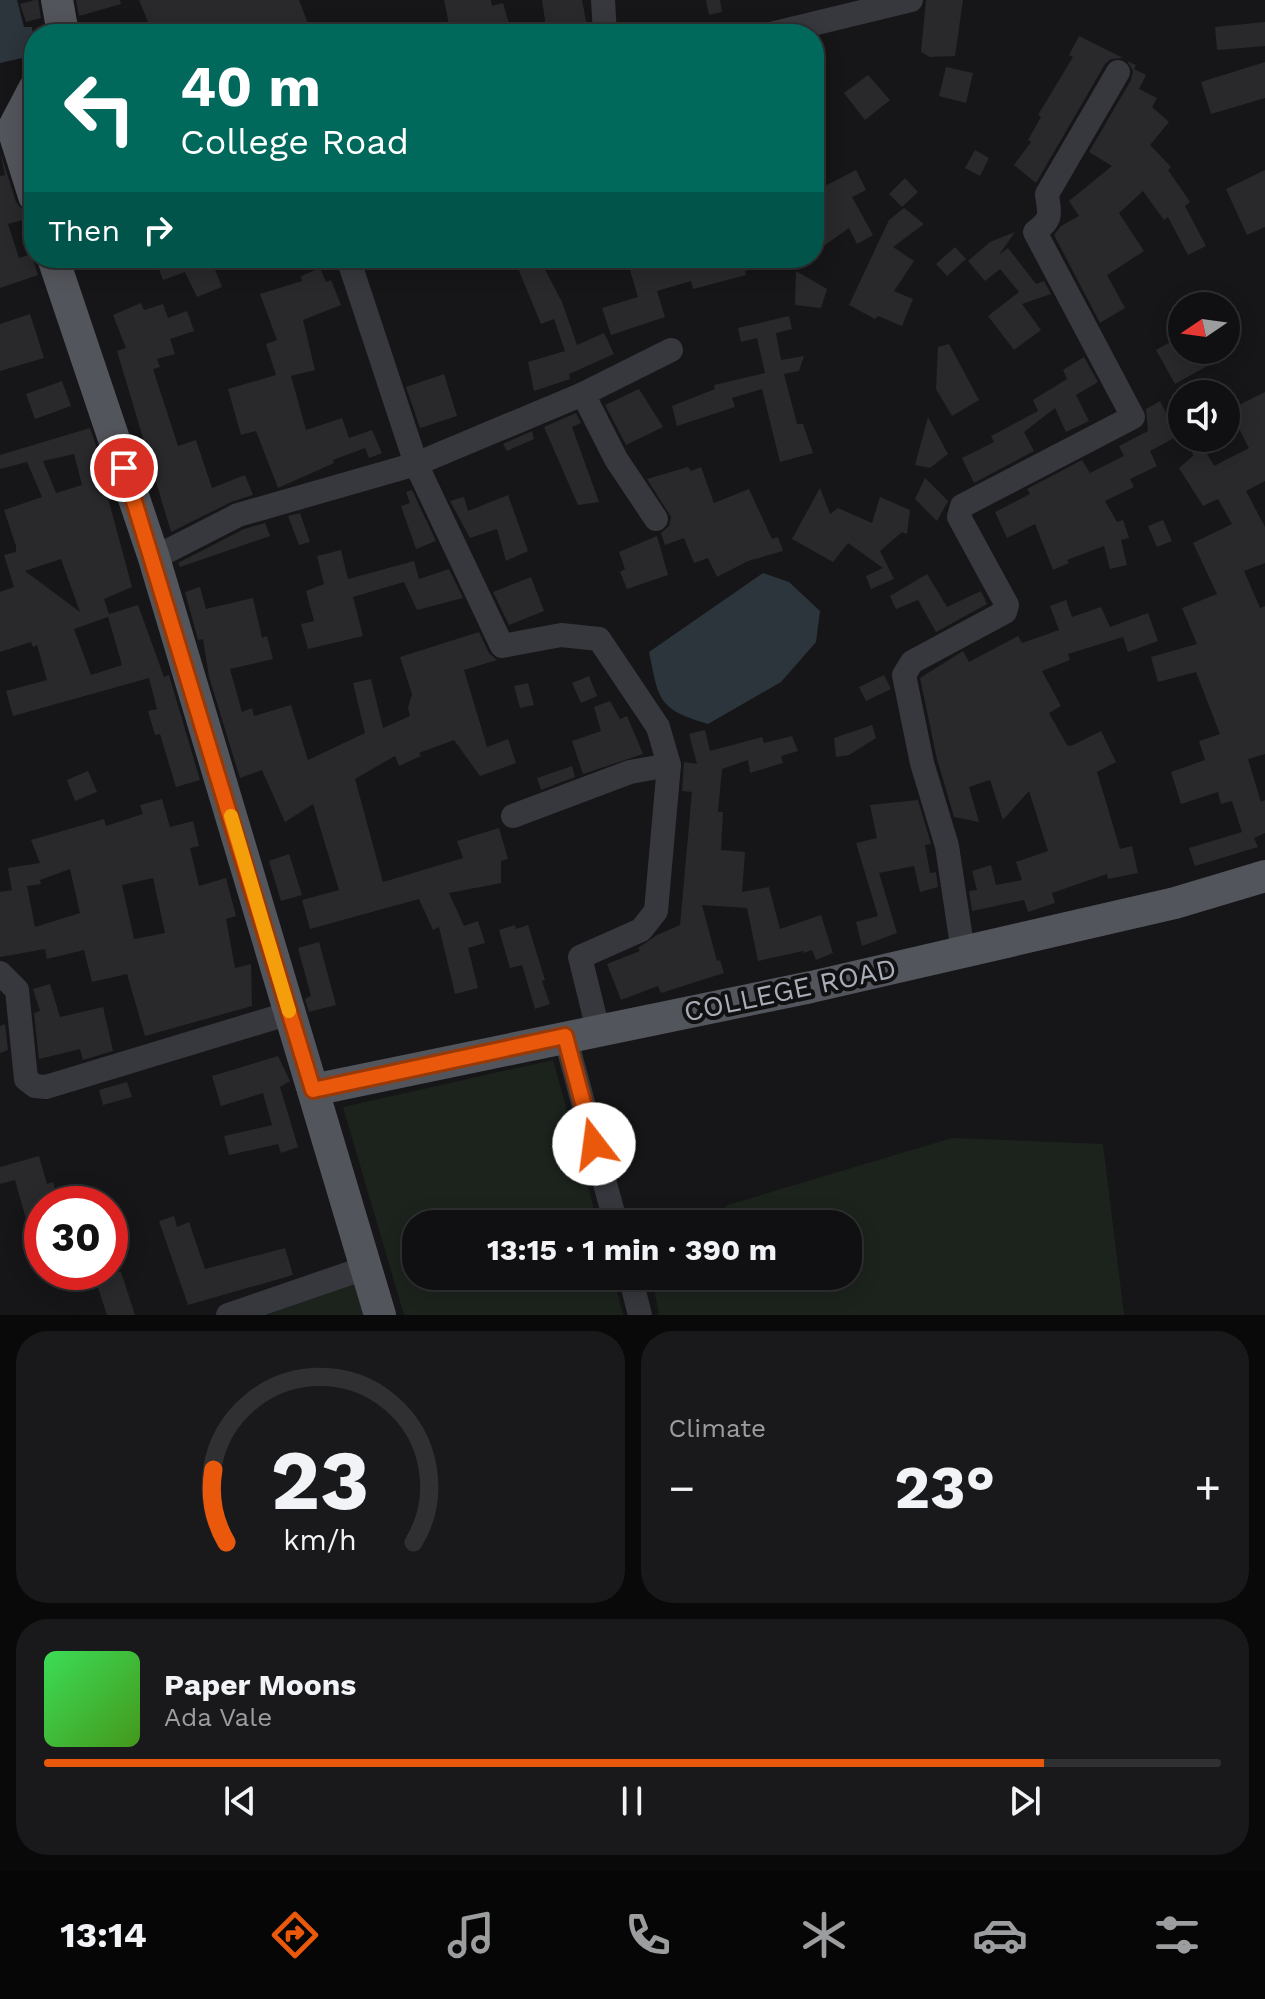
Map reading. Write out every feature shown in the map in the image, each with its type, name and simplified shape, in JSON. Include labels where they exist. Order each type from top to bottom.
[{"type":"main road","points":[[57,0],[61,24]]},
{"type":"main road","points":[[24,102],[6,126],[24,171]]},
{"type":"main road","points":[[56,268],[154,558],[380,1315]]},
{"type":"main road","name":"COLLEGE ROAD","points":[[313,1090],[963,952],[1175,903],[1265,876]]},
{"type":"street","points":[[603,0],[604,24]]},
{"type":"street","points":[[812,24],[911,0]]},
{"type":"street","points":[[963,952],[947,846],[922,763],[904,675],[912,662],[1005,612],[1007,605],[959,517],[962,506],[1133,417],[1035,232],[1048,221],[1052,207],[1047,194],[1118,72]]},
{"type":"street","points":[[351,268],[416,464],[502,646],[561,635],[599,639],[658,727],[669,765],[656,911],[641,930],[580,957],[598,1030]]},
{"type":"street","points":[[154,558],[238,515],[416,464],[583,394],[671,350]]},
{"type":"street","points":[[583,394],[616,459],[656,519]]},
{"type":"street","points":[[513,816],[630,772],[669,765]]},
{"type":"street","points":[[0,973],[17,990],[26,1079],[35,1086],[46,1087],[290,1013]]},
{"type":"street","points":[[565,1036],[612,1210]]},
{"type":"street","points":[[228,1315],[365,1268]]},
{"type":"street","points":[[634,1290],[640,1315]]},
{"type":"shaded area","points":[[0,0],[17,0],[24,27],[24,58],[0,63]]},
{"type":"shaded area","points":[[763,573],[789,582],[820,611],[816,642],[781,682],[708,724],[670,708],[655,682],[649,652]]},
{"type":"shaded area","points":[[553,1060],[594,1210],[402,1210],[402,1290],[617,1290],[623,1315],[404,1315],[343,1107]]},
{"type":"shaded area","points":[[952,1138],[1103,1144],[1124,1315],[659,1315],[655,1290],[862,1290],[862,1210],[722,1210],[728,1205]]},
{"type":"shaded area","points":[[362,1279],[373,1315],[242,1315]]},
{"type":"building","points":[[38,0],[41,18],[26,22],[20,4]]},
{"type":"building","points":[[76,0],[120,0],[121,4],[79,16]]},
{"type":"building","points":[[139,0],[299,0],[308,24],[149,24]]},
{"type":"building","points":[[444,0],[491,0],[492,6],[503,3],[509,24],[449,24]]},
{"type":"building","points":[[542,0],[582,0],[587,24],[546,24]]},
{"type":"building","points":[[706,0],[720,0],[722,12],[709,15]]},
{"type":"building","points":[[926,0],[963,0],[955,56],[930,57],[921,52]]},
{"type":"building","points":[[1265,22],[1265,46],[1217,50],[1215,27]]},
{"type":"building","points":[[1079,36],[1123,58],[1111,59],[1105,64],[1036,183],[1014,165],[1031,142],[1028,140],[1041,117],[1038,115],[1073,57],[1069,55]]},
{"type":"building","points":[[1127,61],[1146,75],[1139,89],[1157,98],[1152,107],[1169,122],[1150,145],[1171,167],[1168,170],[1190,202],[1185,206],[1206,246],[1188,255],[1168,217],[1164,220],[1143,191],[1119,213],[1144,251],[1107,275],[1125,308],[1100,323],[1054,235],[1061,226],[1079,216],[1069,201],[1112,166],[1089,152],[1131,80],[1133,71]]},
{"type":"building","points":[[1265,62],[1265,98],[1211,114],[1201,82]]},
{"type":"building","points":[[946,67],[973,73],[966,103],[939,96]]},
{"type":"building","points":[[868,75],[890,100],[865,120],[844,93]]},
{"type":"building","points":[[975,150],[989,158],[980,176],[965,168]]},
{"type":"building","points":[[0,151],[16,202],[24,211],[24,220],[8,224],[19,258],[24,256],[24,268],[36,268],[38,275],[0,288],[0,176],[5,175]]},
{"type":"building","points":[[856,170],[866,190],[852,197],[873,235],[857,244],[849,228],[825,245],[824,186]]},
{"type":"building","points":[[1265,170],[1265,227],[1247,235],[1226,189]]},
{"type":"building","points":[[905,178],[918,192],[902,207],[889,194]]},
{"type":"building","points":[[904,208],[924,224],[893,247],[914,261],[894,291],[913,299],[902,326],[878,316],[875,319],[849,305],[889,220]]},
{"type":"building","points":[[1015,232],[999,255],[1008,248],[1036,284],[1044,281],[1051,294],[1022,304],[1041,330],[1014,350],[988,316],[1019,292],[1000,269],[985,281],[968,261],[990,242]]},
{"type":"building","points":[[955,247],[966,259],[947,276],[936,264]]},
{"type":"building","points":[[158,268],[214,268],[222,287],[197,297],[185,272],[163,280]]},
{"type":"building","points":[[320,268],[326,282],[331,280],[341,305],[303,320],[315,370],[291,376],[306,430],[342,418],[349,438],[372,430],[382,453],[369,458],[365,448],[333,460],[334,463],[278,488],[256,431],[241,435],[228,389],[276,375],[266,344],[277,340],[260,294],[302,281],[301,276]]},
{"type":"building","points":[[544,268],[562,302],[577,345],[604,333],[614,354],[569,374],[570,379],[534,391],[528,362],[565,351],[554,319],[541,324],[519,271]]},
{"type":"building","points":[[630,270],[749,270],[745,271],[746,275],[693,289],[691,281],[657,291],[665,317],[611,335],[602,308],[638,297]]},
{"type":"building","points":[[796,271],[827,289],[821,308],[795,305]]},
{"type":"building","points":[[141,303],[144,310],[163,304],[168,318],[187,311],[194,331],[170,339],[175,354],[157,359],[160,367],[153,369],[178,446],[196,440],[212,488],[245,475],[253,495],[231,502],[171,532],[117,351],[126,348],[113,315]]},
{"type":"building","points":[[30,314],[44,358],[0,371],[0,324]]},
{"type":"building","points":[[789,316],[792,329],[776,333],[781,360],[804,356],[799,371],[784,374],[797,424],[803,424],[813,453],[780,462],[762,389],[732,398],[735,407],[677,426],[672,406],[715,389],[714,385],[765,373],[757,338],[741,342],[738,328]]},
{"type":"building","points":[[949,344],[979,400],[952,416],[936,389],[938,347]]},
{"type":"building","points":[[1168,344],[1168,364],[1209,365],[1182,380],[1173,380],[1156,350]]},
{"type":"building","points":[[1084,357],[1098,382],[1076,395],[1089,421],[1066,432],[1055,408],[1024,432],[1034,451],[974,483],[962,458],[994,442],[991,436],[1038,411],[1033,400],[1067,379],[1063,370]]},
{"type":"building","points":[[444,374],[457,416],[420,428],[406,387]]},
{"type":"building","points":[[62,381],[71,406],[35,419],[26,394]]},
{"type":"building","points":[[639,389],[663,427],[626,445],[605,405]]},
{"type":"building","points":[[1265,392],[1265,481],[1246,491],[1265,527],[1265,563],[1244,571],[1260,608],[1265,606],[1265,754],[1248,759],[1261,802],[1265,800],[1265,833],[1254,838],[1258,847],[1195,866],[1189,848],[1242,832],[1232,801],[1221,804],[1218,792],[1181,804],[1171,772],[1205,760],[1199,741],[1220,734],[1196,672],[1158,682],[1151,657],[1197,644],[1182,608],[1217,594],[1193,543],[1232,524],[1218,499],[1203,506],[1179,468],[1193,456],[1192,452],[1206,452],[1214,466],[1249,448],[1240,431],[1240,404]]},
{"type":"building","points":[[1160,401],[1168,417],[1168,441],[1150,451],[1157,466],[1130,479],[1134,487],[1105,501],[1117,522],[1123,520],[1129,538],[1121,540],[1127,565],[1110,569],[1104,546],[1067,560],[1069,563],[1053,570],[1035,524],[1007,538],[995,512],[1030,494],[1027,489],[1082,460],[1090,473],[1124,456],[1119,446],[1148,431],[1146,409]]},
{"type":"building","points":[[576,413],[581,423],[572,427],[599,502],[578,505],[544,427]]},
{"type":"building","points":[[928,417],[948,454],[930,468],[915,465]]},
{"type":"building","points":[[90,428],[106,475],[102,476],[132,587],[104,599],[109,614],[138,605],[164,677],[169,675],[200,780],[176,787],[160,734],[155,735],[148,711],[157,709],[149,678],[13,716],[6,691],[47,680],[37,645],[33,647],[31,642],[0,652],[0,592],[14,587],[4,555],[16,552],[4,510],[42,497],[27,462],[0,469],[0,455]],"holes":[[[74,454],[82,485],[56,493],[43,461]],[[61,559],[80,612],[25,571]],[[108,617],[122,665],[91,675],[74,629]]]},
{"type":"building","points":[[532,431],[534,439],[507,451],[503,444]]},
{"type":"building","points":[[688,467],[691,471],[701,467],[714,503],[749,489],[772,539],[778,537],[783,551],[748,561],[717,577],[708,558],[694,563],[684,538],[665,545],[661,533],[669,526],[671,517],[647,479]]},
{"type":"building","points":[[925,478],[948,501],[937,521],[915,499]]},
{"type":"building","points":[[820,488],[830,514],[838,508],[872,523],[880,497],[910,510],[907,534],[902,532],[880,551],[894,579],[871,589],[866,576],[883,568],[848,543],[833,562],[792,539]]},
{"type":"building","points":[[412,490],[436,541],[416,549],[401,506],[410,503],[406,492]]},
{"type":"building","points":[[508,495],[528,551],[506,561],[497,529],[470,538],[450,501],[464,497],[468,511]]},
{"type":"building","points":[[300,513],[310,542],[299,545],[288,516]]},
{"type":"building","points":[[1163,520],[1172,541],[1157,547],[1148,526]]},
{"type":"building","points":[[265,523],[270,536],[180,567],[178,563],[244,529]]},
{"type":"building","points":[[657,536],[668,575],[627,589],[620,572],[625,569],[619,552]]},
{"type":"building","points":[[341,550],[348,579],[414,561],[419,579],[449,569],[463,598],[417,610],[404,582],[353,597],[363,636],[308,649],[301,624],[314,621],[306,591],[324,584],[317,556]]},
{"type":"building","points":[[927,574],[947,607],[981,591],[987,604],[936,632],[918,600],[896,609],[890,596]]},
{"type":"building","points":[[531,577],[544,611],[509,625],[493,592]]},
{"type":"building","points":[[200,587],[206,609],[253,598],[262,638],[267,636],[273,659],[230,669],[242,712],[252,708],[254,716],[291,705],[308,760],[365,733],[353,683],[371,679],[383,728],[410,716],[408,708],[412,694],[400,657],[479,632],[489,653],[497,660],[464,670],[487,747],[508,739],[516,763],[480,776],[454,740],[419,753],[421,756],[399,766],[395,756],[355,779],[383,882],[463,858],[457,841],[499,828],[508,859],[501,861],[501,883],[449,893],[464,926],[478,921],[485,943],[468,948],[478,988],[455,994],[439,927],[433,930],[419,899],[310,929],[302,900],[339,890],[313,804],[285,822],[262,770],[240,778],[209,677],[203,639],[198,640],[185,592]]},
{"type":"building","points":[[1066,600],[1072,617],[1101,607],[1110,627],[1148,613],[1158,641],[1128,652],[1123,637],[1068,654],[1070,660],[1042,671],[1061,706],[1049,713],[1067,745],[1071,746],[1101,731],[1116,762],[1097,772],[1120,849],[1132,846],[1138,873],[1108,879],[1107,874],[1052,893],[1055,903],[1028,912],[1024,900],[972,911],[969,891],[977,890],[972,871],[991,865],[996,885],[1022,880],[1016,862],[1048,851],[1029,791],[1003,820],[990,780],[969,787],[979,822],[954,817],[937,759],[920,678],[963,651],[969,662],[1018,636],[1022,643],[1059,630],[1050,606]]},
{"type":"building","points":[[884,675],[891,689],[866,701],[859,687]]},
{"type":"building","points":[[589,676],[597,696],[581,703],[572,683]]},
{"type":"building","points":[[528,683],[534,705],[520,708],[514,686]]},
{"type":"building","points":[[610,701],[620,719],[627,716],[643,754],[583,774],[572,741],[601,731],[594,707]]},
{"type":"building","points":[[872,725],[876,738],[849,755],[836,757],[834,738]]},
{"type":"building","points":[[705,730],[710,751],[762,737],[764,743],[792,736],[798,751],[781,756],[783,763],[750,773],[748,760],[722,769],[718,812],[723,812],[721,850],[745,852],[742,892],[769,887],[780,929],[821,915],[833,953],[816,960],[812,950],[758,961],[747,908],[702,905],[717,961],[720,960],[724,973],[661,993],[658,986],[621,1000],[607,964],[640,951],[638,948],[657,935],[680,925],[692,792],[682,791],[684,762],[697,764],[689,734]]},
{"type":"building","points":[[572,766],[575,777],[541,790],[537,778]]},
{"type":"building","points":[[88,771],[97,792],[75,801],[67,780]]},
{"type":"building","points":[[162,799],[170,827],[193,821],[199,846],[190,848],[199,886],[226,878],[236,916],[226,919],[235,968],[251,964],[252,1006],[145,1036],[127,974],[92,982],[84,950],[47,959],[45,949],[0,957],[0,892],[12,890],[8,868],[40,863],[31,840],[104,819],[106,826],[143,814],[140,805]],"holes":[[[70,869],[80,913],[35,927],[27,886],[41,884],[40,880]],[[153,878],[165,933],[134,939],[122,885]]]},
{"type":"building","points":[[918,800],[931,844],[925,845],[930,873],[936,872],[938,887],[920,892],[914,866],[879,873],[897,933],[862,946],[856,922],[878,916],[856,843],[877,838],[870,805]]},
{"type":"building","points":[[289,854],[302,895],[281,901],[269,861]]},
{"type":"building","points":[[515,925],[516,929],[528,925],[550,1004],[535,1009],[522,965],[510,968],[499,930]]},
{"type":"building","points":[[319,942],[336,1005],[309,1012],[305,999],[311,996],[298,948]]},
{"type":"building","points":[[50,984],[60,1017],[103,1007],[113,1051],[83,1060],[80,1049],[39,1059],[34,1013],[40,1011],[33,989]]},
{"type":"building","points":[[5,1024],[8,1050],[0,1053],[0,1026]]},
{"type":"building","points":[[278,1056],[290,1081],[280,1087],[298,1147],[281,1153],[278,1144],[229,1155],[224,1136],[272,1125],[263,1093],[221,1106],[212,1076]]},
{"type":"building","points":[[127,1082],[132,1097],[103,1105],[99,1090]]},
{"type":"building","points":[[39,1156],[47,1184],[53,1182],[54,1186],[24,1186],[24,1212],[15,1180],[0,1184],[0,1167]]},
{"type":"building","points":[[174,1216],[177,1227],[189,1222],[205,1269],[285,1248],[293,1275],[188,1305],[159,1221]]},
{"type":"building","points":[[99,1290],[127,1290],[135,1315],[107,1315]]},
{"type":"slow traffic","points":[[231,816],[289,1011]]},
{"type":"route","points":[[124,468],[154,558],[313,1090],[565,1036],[594,1144]]}]
